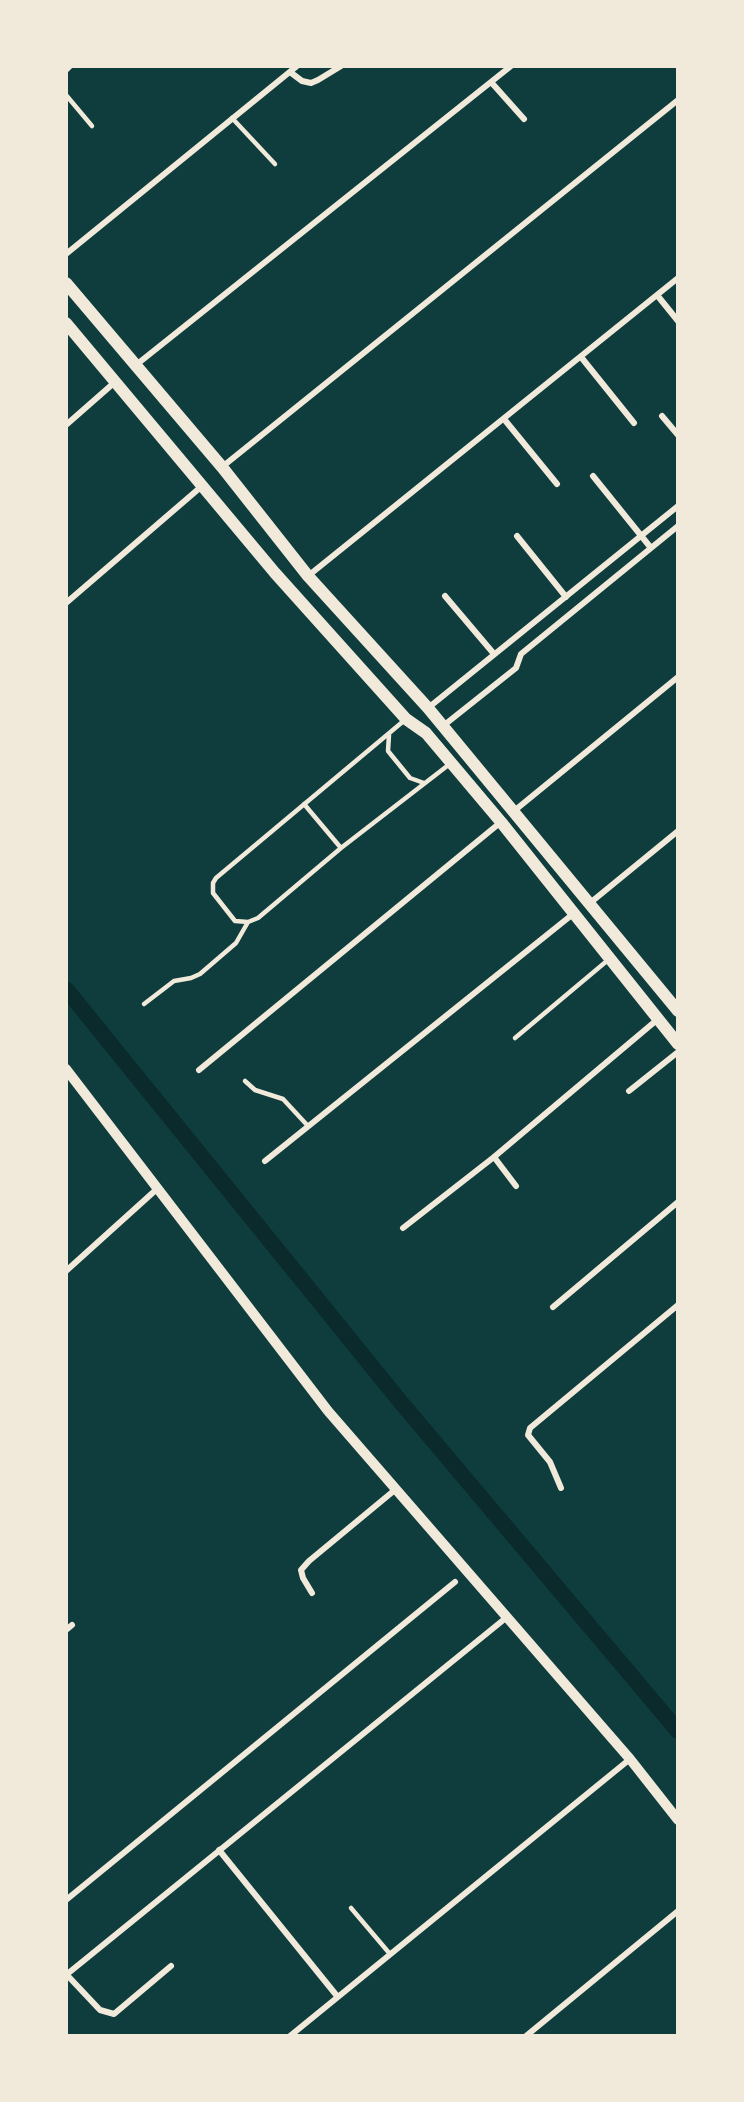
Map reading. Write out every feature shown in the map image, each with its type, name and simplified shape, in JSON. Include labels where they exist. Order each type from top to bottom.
[{"type":"main road","points":[[66,283],[222,467],[308,576],[428,708],[678,1011]]},
{"type":"main road","points":[[66,322],[275,573],[406,719],[426,733],[501,822],[678,1044]]},
{"type":"street","points":[[66,70],[70,66]]},
{"type":"street","points":[[66,254],[297,66]]},
{"type":"street","points":[[290,72],[302,81],[311,83],[341,66]]},
{"type":"street","points":[[136,365],[511,66]]},
{"type":"street","points":[[491,82],[524,119]]},
{"type":"street","points":[[222,467],[678,100]]},
{"type":"street","points":[[308,576],[678,278]]},
{"type":"street","points":[[657,295],[678,321]]},
{"type":"street","points":[[581,357],[634,423]]},
{"type":"street","points":[[66,425],[115,382]]},
{"type":"street","points":[[662,416],[678,435]]},
{"type":"street","points":[[504,419],[557,484]]},
{"type":"street","points":[[592,476],[651,548]]},
{"type":"street","points":[[66,603],[202,486]]},
{"type":"street","points":[[428,708],[678,506]]},
{"type":"street","points":[[443,726],[516,668],[520,654],[678,526]]},
{"type":"street","points":[[517,536],[566,597]]},
{"type":"street","points":[[445,596],[494,654]]},
{"type":"street","points":[[510,641],[520,654]]},
{"type":"street","points":[[514,811],[678,677]]},
{"type":"street","points":[[199,1070],[501,822]]},
{"type":"street","points":[[590,903],[678,831]]},
{"type":"street","points":[[265,1161],[573,914]]},
{"type":"street","points":[[403,1228],[494,1156],[658,1019]]},
{"type":"street","points":[[629,1090],[678,1052]]},
{"type":"street","points":[[66,1069],[327,1411],[630,1759],[678,1820]]},
{"type":"street","points":[[494,1156],[516,1186]]},
{"type":"street","points":[[66,1271],[158,1188]]},
{"type":"street","points":[[553,1308],[678,1202]]},
{"type":"street","points":[[561,1488],[550,1462],[528,1435],[530,1428],[678,1305]]},
{"type":"street","points":[[312,1593],[301,1570],[396,1489]]},
{"type":"street","points":[[66,1899],[455,1582]]},
{"type":"street","points":[[171,1966],[114,2014],[100,2010],[66,1975],[508,1617]]},
{"type":"street","points":[[290,2036],[630,1759]]},
{"type":"street","points":[[219,1850],[337,1996]]},
{"type":"street","points":[[526,2036],[678,1911]]},
{"type":"lane","points":[[66,95],[92,126]]},
{"type":"lane","points":[[232,118],[275,164]]},
{"type":"lane","points":[[406,719],[220,874],[213,883],[213,893],[235,921],[248,922],[258,918],[341,848],[451,763]]},
{"type":"lane","points":[[390,733],[387,741],[388,751],[410,778],[419,783],[427,782]]},
{"type":"lane","points":[[304,804],[341,848]]},
{"type":"lane","points":[[144,1004],[172,982],[195,976],[223,955],[236,943],[248,922]]},
{"type":"lane","points":[[515,1038],[610,958]]},
{"type":"lane","points":[[245,1081],[255,1090],[283,1099],[308,1126]]},
{"type":"lane","points":[[351,1908],[390,1954]]},
{"type":"waterway","points":[[66,989],[399,1400],[678,1731]]}]
